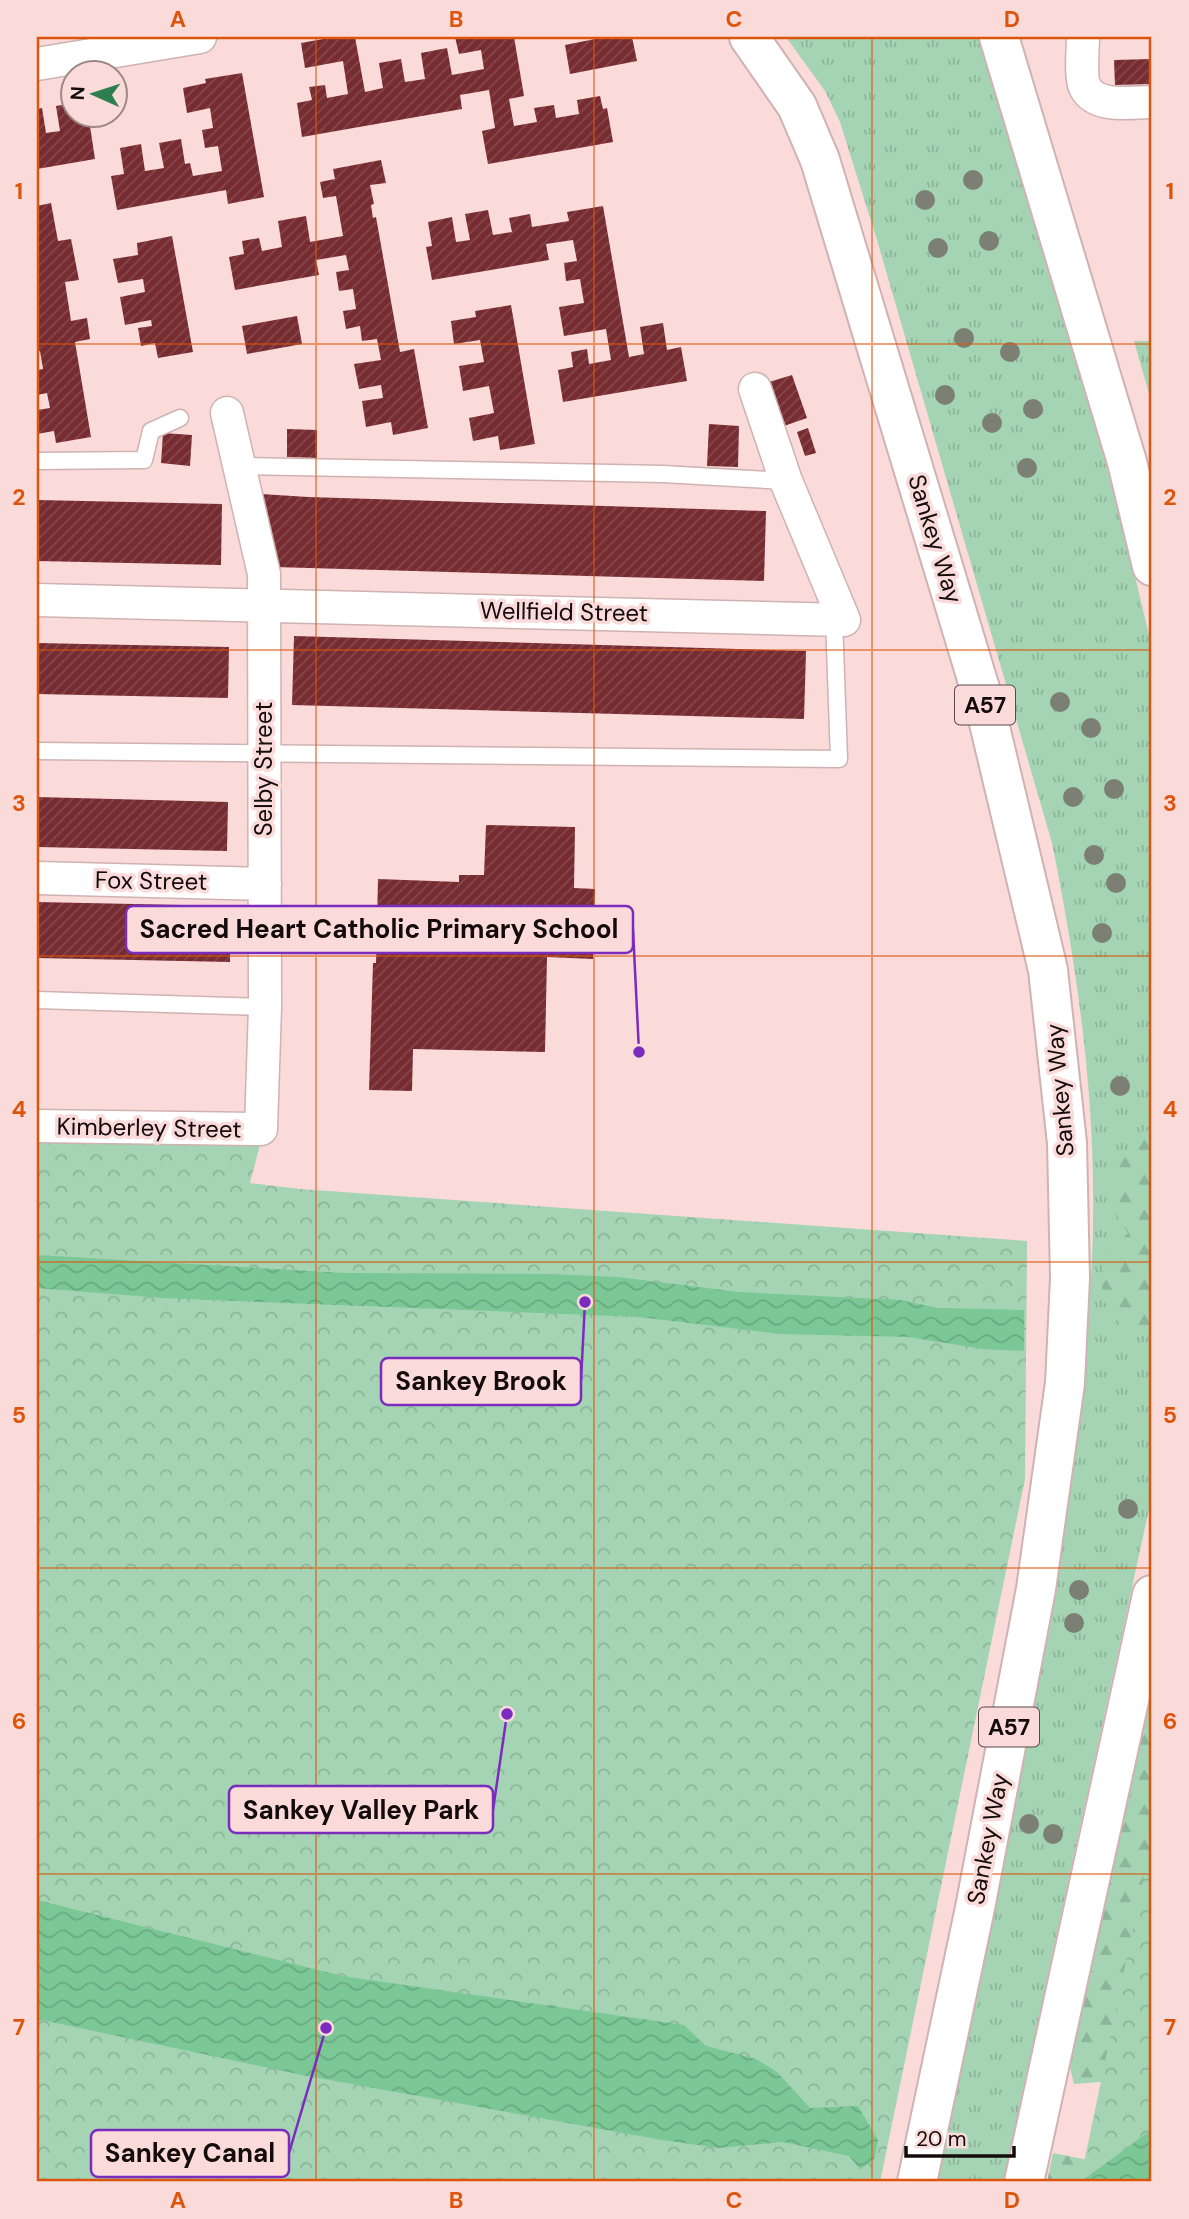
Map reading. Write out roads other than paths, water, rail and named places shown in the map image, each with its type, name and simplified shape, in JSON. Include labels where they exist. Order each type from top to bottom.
[{"type":"highway","name":"Sankey Way","points":[[748,37],[797,106],[820,160],[984,702],[1048,971],[1067,1143],[1070,1278],[1065,1383],[1036,1589],[975,1908],[917,2182]]},
{"type":"highway","points":[[999,37],[1127,462],[1152,566]]},
{"type":"highway","points":[[1024,2182],[1152,1595]]},
{"type":"street","points":[[37,64],[87,46],[200,37]]},
{"type":"street","points":[[1083,37],[1084,85],[1091,95],[1104,102],[1152,102]]},
{"type":"street","points":[[755,389],[786,481],[844,620],[834,619]]},
{"type":"street","name":"Selby Street","points":[[227,413],[264,574],[265,1007],[261,1129]]},
{"type":"street","name":"Wellfield Street","points":[[37,600],[834,619]]},
{"type":"street","name":"Fox Street","points":[[37,878],[265,884]]},
{"type":"street","name":"Kimberley Street","points":[[37,1126],[261,1129]]},
{"type":"lane","points":[[37,461],[145,460],[151,431],[180,418]]},
{"type":"lane","points":[[238,466],[663,474],[786,481]]},
{"type":"lane","points":[[37,751],[839,759],[834,619]]},
{"type":"lane","points":[[37,1000],[265,1007]]},
{"type":"water","points":[[37,1255],[344,1273],[618,1277],[739,1292],[900,1300],[939,1308],[1024,1310],[1024,1351],[983,1349],[908,1337],[781,1334],[639,1317],[162,1298],[37,1288]]},
{"type":"water","points":[[37,1900],[342,1976],[684,2025],[706,2046],[756,2059],[777,2072],[810,2108],[858,2106],[878,2140],[874,2160],[860,2169],[849,2156],[783,2142],[719,2148],[662,2140],[307,2076],[37,2019]]},
{"type":"water","points":[[1147,2133],[1152,2134],[1152,2182],[1080,2182]]},
{"type":"place","name":"Sacred Heart Catholic Primary School","points":[[639,1052]]},
{"type":"place","name":"Sankey Brook","points":[[585,1302]]},
{"type":"place","name":"Sankey Valley Park","points":[[507,1714]]},
{"type":"place","name":"Sankey Canal","points":[[326,2028]]}]
